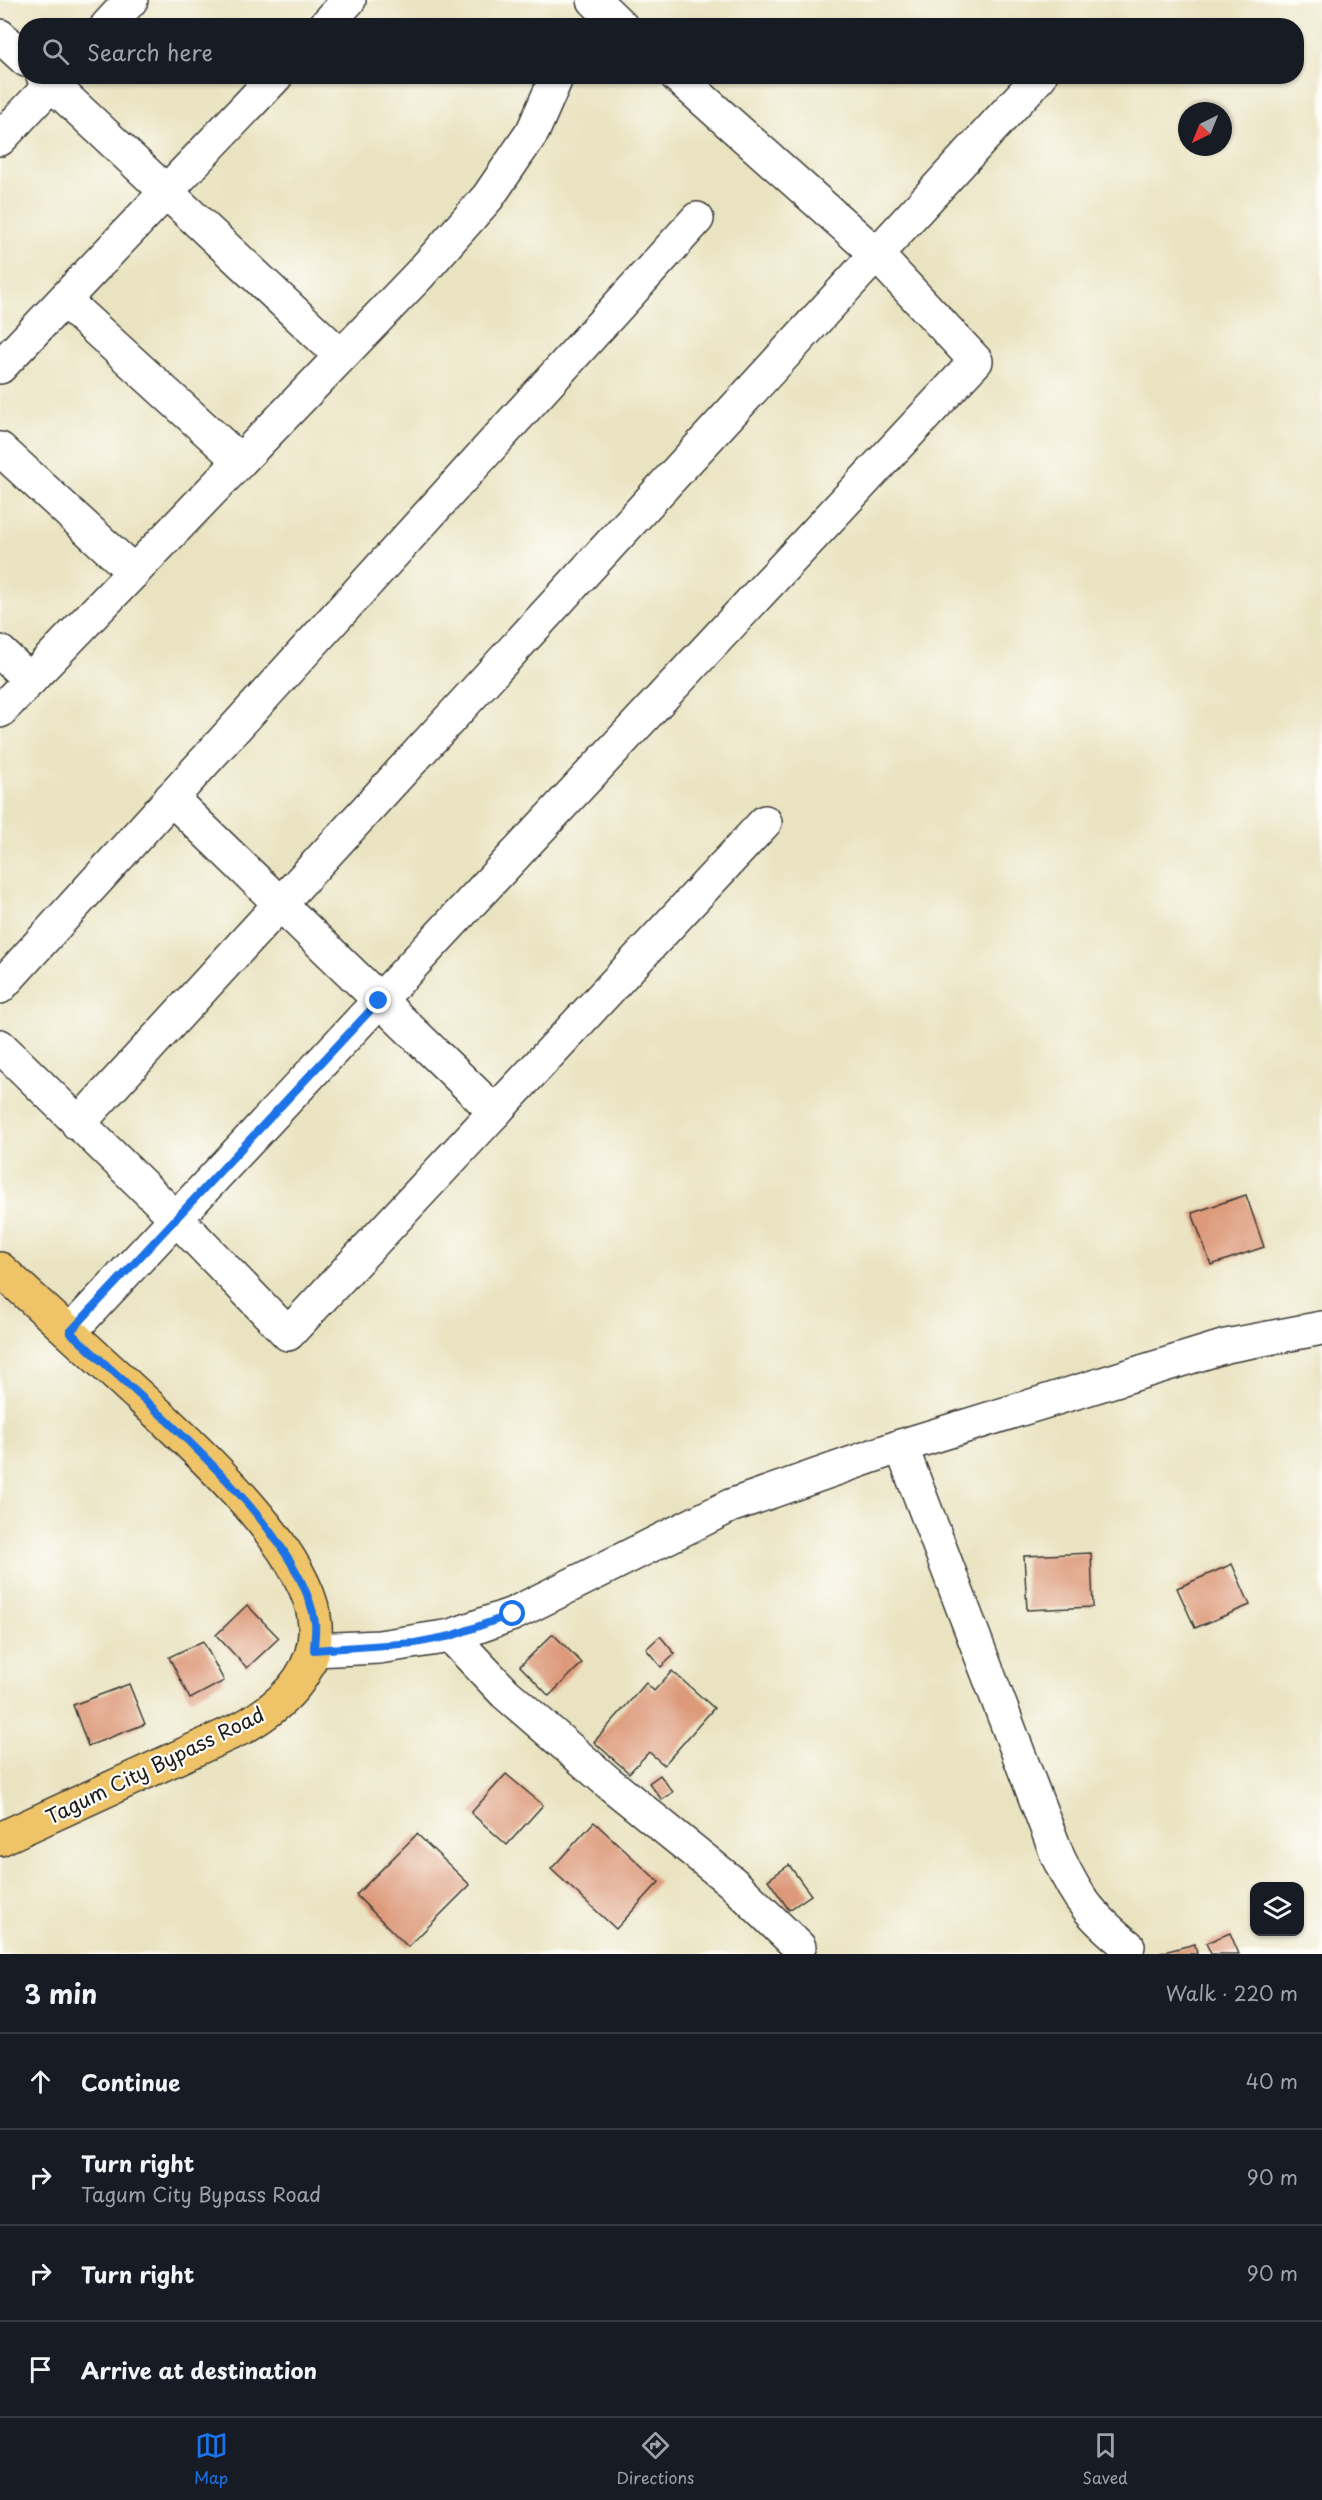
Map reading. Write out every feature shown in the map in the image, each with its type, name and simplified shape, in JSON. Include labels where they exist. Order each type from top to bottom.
[{"type":"main road","name":"Tagum City Bypass Road","points":[[0,1269],[227,1481],[265,1525],[288,1557],[306,1591],[315,1624],[314,1650],[303,1676],[288,1696],[269,1713],[244,1727],[0,1839]]},
{"type":"street","points":[[113,18],[130,0]]},
{"type":"street","points":[[332,18],[349,0]]},
{"type":"street","points":[[594,0],[613,18]]},
{"type":"street","points":[[610,0],[622,18]]},
{"type":"street","points":[[0,36],[18,53]]},
{"type":"street","points":[[0,139],[47,84]]},
{"type":"street","points":[[56,84],[166,193],[341,357]]},
{"type":"street","points":[[0,367],[268,84]]},
{"type":"street","points":[[0,711],[341,357],[488,197],[533,131],[553,84]]},
{"type":"street","points":[[70,1332],[976,361],[875,253],[686,84]]},
{"type":"street","points":[[78,1124],[278,903],[1033,84]]},
{"type":"street","points":[[0,987],[697,219]]},
{"type":"street","points":[[64,300],[240,461]]},
{"type":"street","points":[[0,449],[134,572]]},
{"type":"street","points":[[0,652],[30,680]]},
{"type":"street","points":[[171,798],[495,1112]]},
{"type":"street","points":[[0,1046],[177,1218],[288,1334],[765,822]]},
{"type":"street","points":[[314,1650],[388,1646],[451,1636],[534,1605],[730,1506],[901,1446],[1226,1346],[1322,1328]]},
{"type":"street","points":[[901,1446],[1058,1857],[1076,1895],[1095,1920],[1128,1946]]},
{"type":"street","points":[[451,1636],[505,1693],[609,1783],[733,1883],[799,1947]]},
{"type":"building","points":[[1246,1195],[1264,1247],[1211,1265],[1192,1213]]},
{"type":"building","points":[[1091,1553],[1093,1607],[1027,1610],[1024,1556]]},
{"type":"building","points":[[1232,1564],[1250,1605],[1195,1628],[1177,1588]]},
{"type":"building","points":[[247,1605],[279,1638],[247,1668],[216,1635]]},
{"type":"building","points":[[553,1634],[582,1663],[549,1696],[520,1666]]},
{"type":"building","points":[[660,1636],[675,1654],[661,1667],[646,1649]]},
{"type":"building","points":[[203,1641],[224,1681],[190,1699],[169,1657]]},
{"type":"building","points":[[672,1671],[714,1708],[664,1765],[649,1752],[629,1773],[594,1742],[646,1683],[654,1691]]},
{"type":"building","points":[[129,1684],[145,1724],[88,1746],[73,1705]]},
{"type":"building","points":[[506,1774],[543,1805],[507,1845],[471,1813]]},
{"type":"building","points":[[660,1775],[673,1792],[662,1800],[649,1783]]},
{"type":"building","points":[[594,1822],[659,1882],[616,1929],[551,1869]]},
{"type":"building","points":[[417,1834],[470,1885],[408,1947],[356,1895]]},
{"type":"building","points":[[789,1865],[811,1895],[789,1910],[768,1880]]},
{"type":"building","points":[[1230,1933],[1239,1954],[1211,1954],[1206,1943]]},
{"type":"building","points":[[1195,1944],[1197,1954],[1160,1954],[1160,1953]]},
{"type":"route","points":[[379,1001],[70,1332],[177,1431],[227,1481],[265,1525],[288,1557],[306,1591],[315,1624],[314,1650],[415,1643],[451,1636],[513,1614]]}]
